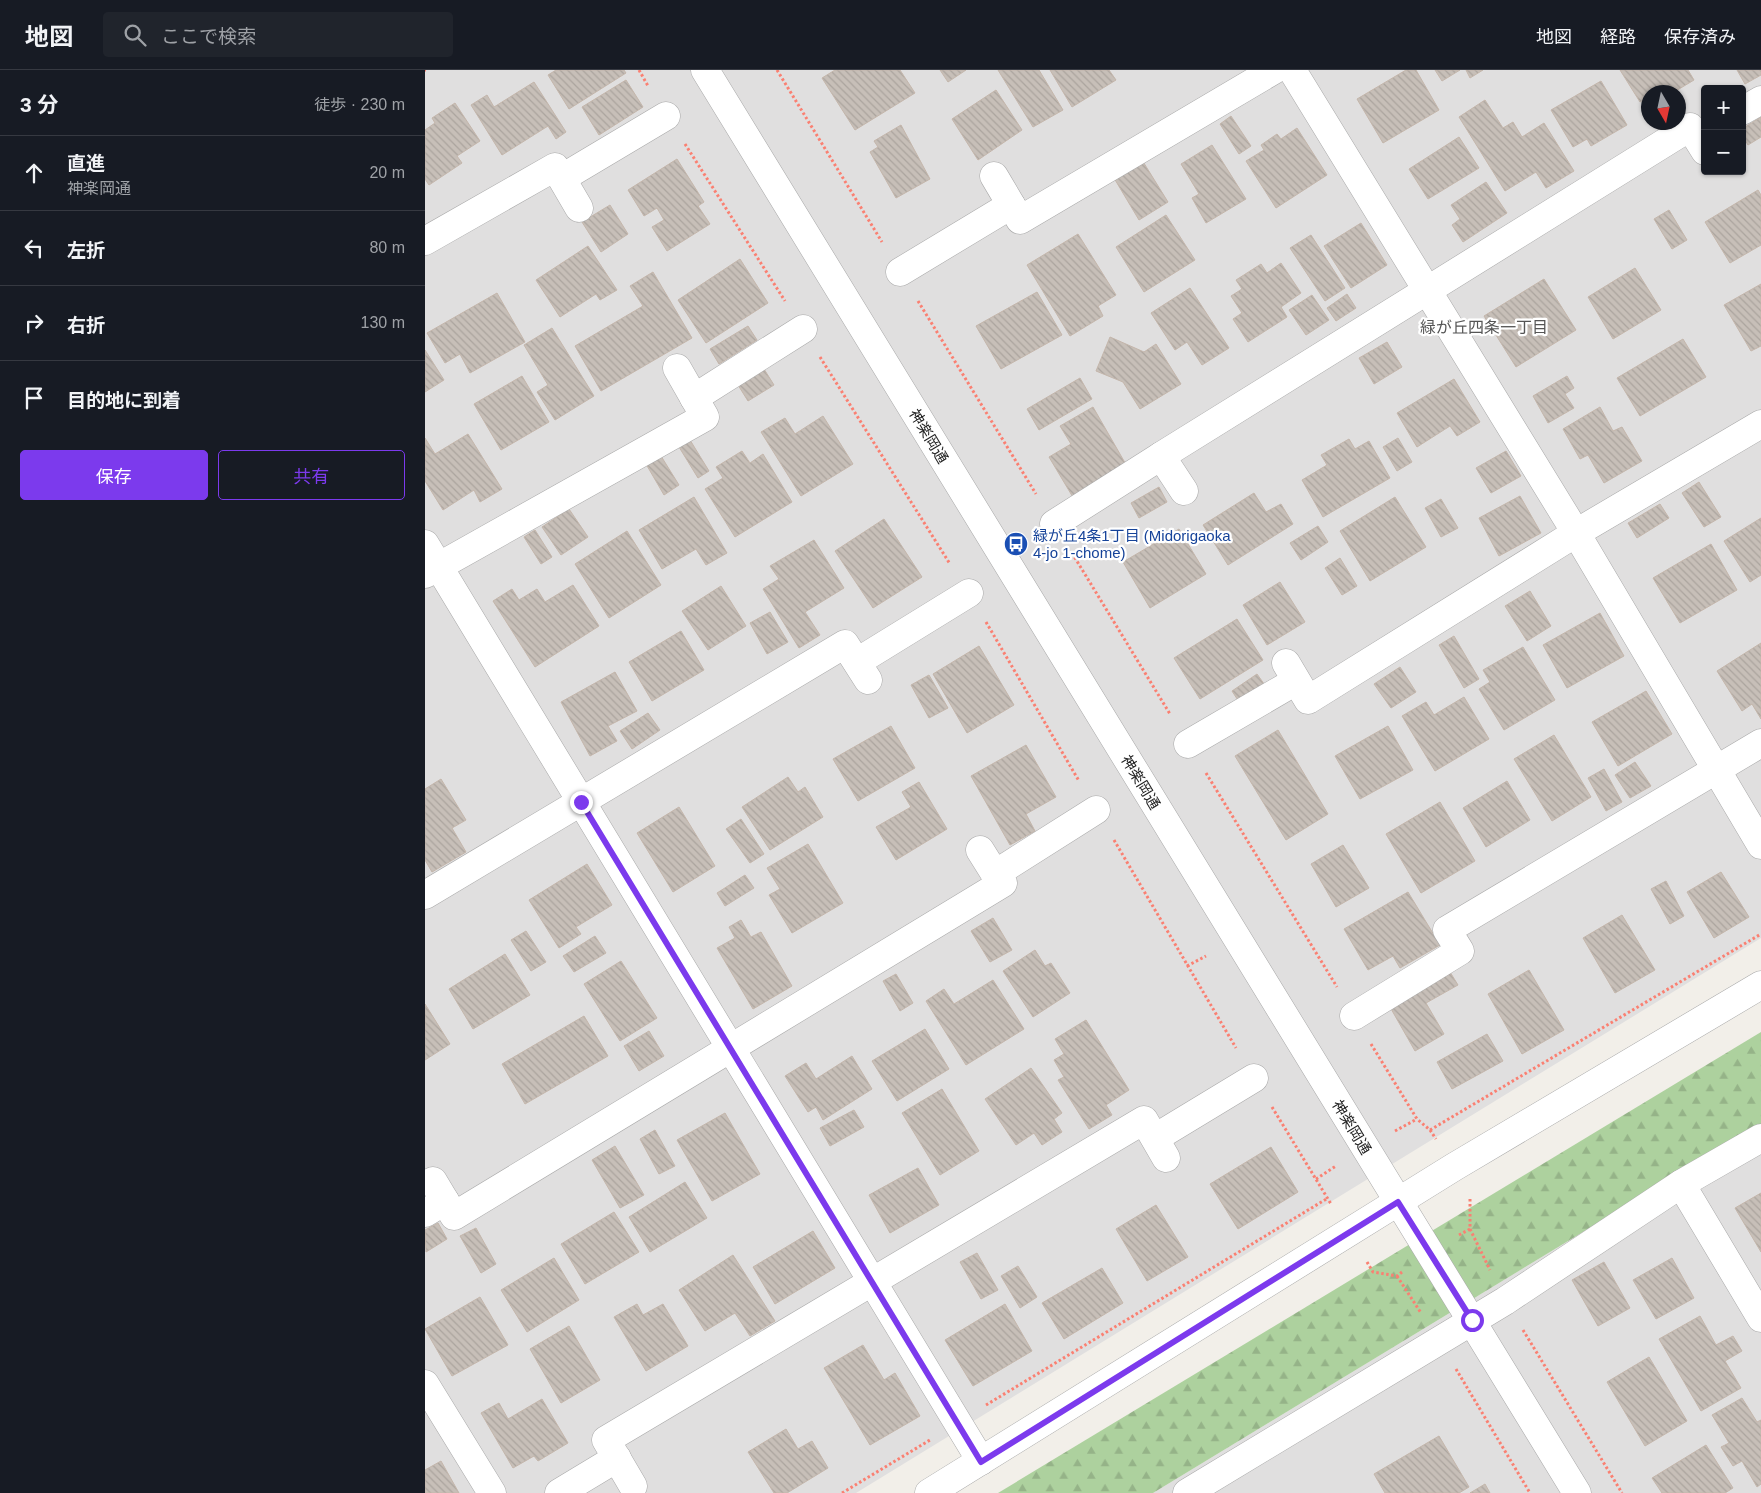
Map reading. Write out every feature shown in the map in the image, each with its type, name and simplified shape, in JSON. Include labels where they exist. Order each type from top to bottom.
[{"type":"street","name":"神楽岡通","points":[[705,70],[1577,1493]]},
{"type":"street","points":[[994,176],[1020,220],[1274,70]]},
{"type":"street","points":[[1292,70],[1576,533],[1761,845]]},
{"type":"street","points":[[1746,109],[1761,100]]},
{"type":"street","points":[[562,178],[666,116]]},
{"type":"street","points":[[1054,524],[1689,127],[1701,141]]},
{"type":"street","points":[[425,241],[555,167],[579,208]]},
{"type":"street","points":[[900,272],[1011,205]]},
{"type":"street","points":[[694,398],[803,329]]},
{"type":"street","points":[[677,368],[705,417],[429,561],[581,802],[981,1462]]},
{"type":"street","points":[[1188,744],[1291,672],[1308,700],[1576,533],[1761,424]]},
{"type":"street","points":[[1161,456],[1184,492]]},
{"type":"street","points":[[425,895],[845,644],[862,671],[969,593]]},
{"type":"street","points":[[1354,1016],[1460,951],[1447,930],[1761,742]]},
{"type":"street","points":[[995,874],[1096,810]]},
{"type":"street","points":[[434,1198],[454,1216],[1003,883],[980,850]]},
{"type":"street","points":[[929,1493],[1454,1167],[1761,986]]},
{"type":"street","points":[[633,1486],[606,1440],[1144,1120],[1160,1148],[1254,1078]]},
{"type":"street","points":[[1187,1493],[1505,1301],[1681,1184],[1761,1138]]},
{"type":"street","points":[[1681,1184],[1761,1318]]},
{"type":"street","points":[[425,1384],[492,1493]]},
{"type":"street","points":[[559,1493],[617,1458]]},
{"type":"path","points":[[639,70],[666,116],[969,593],[1187,966],[1328,1198],[842,1493]]},
{"type":"path","points":[[777,70],[1417,1119],[1430,1130],[1761,934]]},
{"type":"path","points":[[1187,966],[1206,956]]},
{"type":"path","points":[[1470,1195],[1470,1229],[1505,1301],[1622,1493]]},
{"type":"path","points":[[1397,1276],[1439,1341],[1529,1493]]},
{"type":"shaded area","points":[[425,70],[1761,70],[1761,938],[856,1493],[425,1493]]},
{"type":"shaded area","points":[[1761,1124],[1761,1493],[1153,1493]]},
{"type":"green space","points":[[1761,1032],[1761,1124],[1153,1493],[998,1493]]},
{"type":"building","points":[[556,70],[624,70],[626,73],[569,109],[548,75]]},
{"type":"building","points":[[835,70],[900,70],[915,93],[855,130],[822,78]]},
{"type":"building","points":[[940,70],[966,70],[948,82]]},
{"type":"building","points":[[998,70],[1039,70],[1063,110],[1033,127]]},
{"type":"building","points":[[1050,70],[1109,70],[1116,80],[1072,107]]},
{"type":"building","points":[[1406,70],[1416,70],[1439,110],[1383,143],[1357,99]]},
{"type":"building","points":[[1435,70],[1460,70],[1442,81]]},
{"type":"building","points":[[1466,70],[1483,70],[1470,78]]},
{"type":"building","points":[[1620,70],[1688,70],[1694,80],[1686,85],[1641,85],[1640,102]]},
{"type":"building","points":[[1737,70],[1761,70],[1761,75],[1745,84]]},
{"type":"building","points":[[626,80],[643,107],[599,135],[582,107]]},
{"type":"building","points":[[1601,81],[1627,125],[1591,146],[1587,139],[1573,147],[1551,110]]},
{"type":"building","points":[[534,82],[566,132],[556,139],[548,126],[502,155],[471,105],[487,95],[494,107]]},
{"type":"building","points":[[996,90],[1022,130],[978,160],[952,119]]},
{"type":"building","points":[[1485,100],[1503,128],[1513,122],[1522,137],[1544,123],[1574,171],[1546,188],[1536,172],[1505,191],[1459,117]]},
{"type":"building","points":[[455,103],[480,141],[457,156],[462,163],[429,185],[425,179],[425,130],[435,123],[432,118]]},
{"type":"building","points":[[1231,116],[1251,146],[1239,154],[1220,124]]},
{"type":"building","points":[[1761,117],[1761,137],[1748,145],[1746,142],[1746,126]]},
{"type":"building","points":[[901,125],[930,179],[896,198],[870,152],[878,147],[874,141]]},
{"type":"building","points":[[1297,128],[1327,175],[1276,208],[1246,161],[1264,150],[1261,145],[1277,134],[1281,139]]},
{"type":"building","points":[[1459,137],[1479,168],[1428,199],[1409,169]]},
{"type":"building","points":[[1212,145],[1246,199],[1206,223],[1192,198],[1199,194],[1181,164]]},
{"type":"building","points":[[677,159],[704,202],[698,206],[710,224],[667,251],[652,227],[664,220],[657,208],[644,216],[628,190]]},
{"type":"building","points":[[1142,160],[1168,202],[1139,220],[1114,178]]},
{"type":"building","points":[[1486,182],[1507,213],[1463,242],[1452,225],[1460,219],[1451,205]]},
{"type":"building","points":[[1758,190],[1761,195],[1761,245],[1730,263],[1705,222]]},
{"type":"building","points":[[610,205],[628,234],[601,252],[582,222]]},
{"type":"building","points":[[1669,210],[1687,240],[1672,249],[1654,219]]},
{"type":"building","points":[[1166,215],[1195,260],[1144,292],[1116,247]]},
{"type":"building","points":[[1361,223],[1387,265],[1351,288],[1324,246]]},
{"type":"building","points":[[1078,234],[1116,295],[1098,306],[1103,316],[1070,336],[1027,265]]},
{"type":"building","points":[[1311,235],[1345,288],[1325,301],[1290,248]]},
{"type":"building","points":[[588,246],[617,290],[600,300],[596,294],[560,317],[536,280]]},
{"type":"building","points":[[740,259],[768,303],[706,343],[678,300]]},
{"type":"building","points":[[1281,263],[1301,293],[1281,307],[1287,317],[1248,342],[1233,319],[1242,313],[1231,296],[1242,289],[1236,280],[1261,264],[1267,273]]},
{"type":"building","points":[[1635,268],[1661,310],[1613,339],[1588,297]]},
{"type":"building","points":[[653,272],[692,338],[601,391],[575,346],[643,306],[630,286]]},
{"type":"building","points":[[1544,279],[1576,330],[1516,367],[1484,316]]},
{"type":"building","points":[[1761,284],[1761,346],[1751,351],[1724,305]]},
{"type":"building","points":[[1190,288],[1229,348],[1202,365],[1187,342],[1175,350],[1151,313]]},
{"type":"building","points":[[1037,292],[1062,335],[1001,369],[976,326]]},
{"type":"building","points":[[497,293],[525,342],[470,373],[460,354],[445,363],[427,333]]},
{"type":"building","points":[[1347,294],[1356,308],[1336,321],[1327,308]]},
{"type":"building","points":[[1312,295],[1329,320],[1306,335],[1289,310]]},
{"type":"building","points":[[748,326],[757,340],[719,364],[710,349]]},
{"type":"building","points":[[552,328],[594,396],[555,420],[537,392],[548,385],[524,345]]},
{"type":"building","points":[[1110,337],[1144,352],[1156,344],[1181,384],[1140,409],[1123,382],[1096,371]]},
{"type":"building","points":[[1683,339],[1706,377],[1640,416],[1617,378]]},
{"type":"building","points":[[1387,342],[1402,367],[1374,384],[1359,358]]},
{"type":"building","points":[[425,350],[444,380],[425,392]]},
{"type":"building","points":[[764,369],[774,385],[748,401],[738,385]]},
{"type":"building","points":[[522,376],[549,422],[501,450],[474,404]]},
{"type":"building","points":[[1567,376],[1574,388],[1565,394],[1574,408],[1548,423],[1533,396]]},
{"type":"building","points":[[1080,378],[1092,399],[1039,430],[1027,409]]},
{"type":"building","points":[[1454,379],[1480,422],[1457,436],[1450,426],[1417,447],[1397,413]]},
{"type":"building","points":[[1093,407],[1128,468],[1074,499],[1049,457],[1071,444],[1060,426]]},
{"type":"building","points":[[1600,407],[1613,431],[1622,427],[1642,461],[1604,483],[1588,455],[1580,459],[1563,429]]},
{"type":"building","points":[[823,416],[853,464],[801,496],[761,432],[785,418],[795,434]]},
{"type":"building","points":[[468,434],[502,489],[480,502],[474,490],[443,510],[425,481],[425,438],[435,454]]},
{"type":"building","points":[[1398,438],[1412,462],[1397,471],[1383,447]]},
{"type":"building","points":[[1349,439],[1355,449],[1369,441],[1390,478],[1323,517],[1302,480],[1327,465],[1321,455]]},
{"type":"building","points":[[690,440],[709,471],[698,478],[679,447]]},
{"type":"building","points":[[742,451],[750,463],[763,454],[792,502],[735,537],[705,489],[723,478],[716,467]]},
{"type":"building","points":[[1506,451],[1521,476],[1491,493],[1476,468]]},
{"type":"building","points":[[661,456],[679,485],[664,495],[646,464]]},
{"type":"building","points":[[1699,482],[1721,517],[1704,527],[1682,493]]},
{"type":"building","points":[[1159,487],[1167,502],[1139,518],[1131,503]]},
{"type":"building","points":[[1254,493],[1266,512],[1281,504],[1293,524],[1228,565],[1203,525]]},
{"type":"building","points":[[1520,496],[1541,533],[1499,556],[1479,518]]},
{"type":"building","points":[[694,497],[727,553],[706,565],[696,549],[662,569],[639,530]]},
{"type":"building","points":[[1395,497],[1426,547],[1370,581],[1340,531]]},
{"type":"building","points":[[1441,499],[1458,528],[1441,537],[1425,508]]},
{"type":"building","points":[[1660,504],[1669,518],[1637,538],[1628,523]]},
{"type":"building","points":[[569,509],[588,537],[561,555],[542,527]]},
{"type":"building","points":[[1761,518],[1761,575],[1750,582],[1724,541]]},
{"type":"building","points":[[884,519],[922,577],[873,608],[835,551]]},
{"type":"building","points":[[1318,526],[1328,542],[1301,560],[1290,543]]},
{"type":"building","points":[[1179,529],[1206,574],[1150,608],[1123,562]]},
{"type":"building","points":[[535,530],[552,557],[541,564],[524,537]]},
{"type":"building","points":[[627,531],[661,585],[609,618],[575,564]]},
{"type":"building","points":[[814,540],[844,588],[805,612],[820,635],[799,648],[763,589],[779,579],[770,566]]},
{"type":"building","points":[[1711,544],[1737,590],[1680,623],[1653,578]]},
{"type":"building","points":[[1340,558],[1357,586],[1342,595],[1325,568]]},
{"type":"building","points":[[1280,582],[1305,622],[1267,645],[1243,605]]},
{"type":"building","points":[[573,585],[599,626],[535,667],[493,601],[512,589],[519,600],[537,589],[545,602]]},
{"type":"building","points":[[721,586],[746,626],[708,650],[682,611]]},
{"type":"building","points":[[1530,591],[1551,626],[1527,641],[1505,606]]},
{"type":"building","points":[[770,612],[788,642],[767,654],[750,623]]},
{"type":"building","points":[[1600,613],[1624,656],[1567,688],[1543,645]]},
{"type":"building","points":[[1237,619],[1263,660],[1200,699],[1174,658]]},
{"type":"building","points":[[681,631],[704,670],[652,701],[629,662]]},
{"type":"building","points":[[1454,636],[1479,679],[1464,688],[1439,645]]},
{"type":"building","points":[[1761,643],[1761,719],[1752,704],[1742,711],[1717,671]]},
{"type":"building","points":[[979,646],[1014,705],[967,733],[933,674]]},
{"type":"building","points":[[1523,647],[1555,700],[1504,730],[1479,689],[1490,682],[1483,670]]},
{"type":"building","points":[[1400,667],[1416,692],[1391,708],[1374,684]]},
{"type":"building","points":[[615,672],[637,711],[608,726],[617,741],[590,756],[561,702]]},
{"type":"building","points":[[1257,674],[1267,688],[1241,705],[1232,691]]},
{"type":"building","points":[[929,675],[948,708],[929,718],[911,685]]},
{"type":"building","points":[[1646,691],[1672,734],[1618,766],[1592,722]]},
{"type":"building","points":[[1464,697],[1489,739],[1435,771],[1402,716],[1426,702],[1434,715]]},
{"type":"building","points":[[648,713],[660,730],[632,749],[620,731]]},
{"type":"building","points":[[891,726],[915,768],[858,801],[833,759]]},
{"type":"building","points":[[1388,726],[1413,770],[1360,799],[1335,756]]},
{"type":"building","points":[[1278,730],[1328,814],[1286,840],[1235,756]]},
{"type":"building","points":[[1554,735],[1591,797],[1552,821],[1514,759]]},
{"type":"building","points":[[1026,745],[1056,797],[1026,814],[1035,831],[1010,845],[971,776]]},
{"type":"building","points":[[1635,762],[1651,786],[1630,798],[1615,775]]},
{"type":"building","points":[[1604,769],[1622,802],[1606,811],[1588,778]]},
{"type":"building","points":[[788,777],[798,792],[805,787],[823,817],[770,850],[742,807]]},
{"type":"building","points":[[441,779],[466,820],[452,828],[466,852],[432,872],[425,860],[425,789]]},
{"type":"building","points":[[1507,781],[1530,820],[1486,847],[1463,808]]},
{"type":"building","points":[[919,782],[947,829],[896,860],[876,827],[911,807],[902,792]]},
{"type":"building","points":[[1440,802],[1475,861],[1421,893],[1386,834]]},
{"type":"building","points":[[679,807],[715,866],[673,892],[637,833]]},
{"type":"building","points":[[741,819],[764,854],[750,863],[726,829]]},
{"type":"building","points":[[808,844],[843,903],[792,933],[769,895],[780,889],[767,868]]},
{"type":"building","points":[[1343,845],[1369,888],[1336,907],[1311,864]]},
{"type":"building","points":[[587,864],[612,905],[576,927],[581,934],[559,948],[529,900]]},
{"type":"building","points":[[1721,872],[1749,917],[1714,938],[1687,892]]},
{"type":"building","points":[[745,875],[754,888],[725,906],[717,893]]},
{"type":"building","points":[[1666,881],[1684,916],[1670,924],[1651,889]]},
{"type":"building","points":[[1408,892],[1440,945],[1400,968],[1393,956],[1368,970],[1344,929]]},
{"type":"building","points":[[1622,915],[1655,970],[1615,993],[1583,938]]},
{"type":"building","points":[[993,918],[1012,950],[990,962],[971,931]]},
{"type":"building","points":[[741,920],[751,937],[761,932],[792,986],[753,1009],[717,948],[735,938],[729,927]]},
{"type":"building","points":[[526,931],[546,962],[531,971],[511,940]]},
{"type":"building","points":[[595,936],[606,953],[574,972],[563,956]]},
{"type":"building","points":[[1035,950],[1045,966],[1051,963],[1070,993],[1033,1017],[1003,971]]},
{"type":"building","points":[[505,954],[530,995],[473,1029],[449,989]]},
{"type":"building","points":[[621,961],[657,1018],[620,1041],[584,984]]},
{"type":"building","points":[[1529,970],[1564,1030],[1522,1054],[1488,994]]},
{"type":"building","points":[[1450,972],[1458,985],[1426,1003],[1444,1034],[1415,1051],[1390,1007]]},
{"type":"building","points":[[896,974],[913,1003],[900,1011],[883,981]]},
{"type":"building","points":[[993,980],[1024,1029],[966,1065],[926,1001],[944,989],[954,1004]]},
{"type":"building","points":[[425,1004],[450,1044],[425,1060]]},
{"type":"building","points":[[584,1016],[608,1056],[525,1104],[502,1064]]},
{"type":"building","points":[[1086,1020],[1129,1090],[1106,1105],[1112,1115],[1089,1129],[1058,1080],[1064,1077],[1054,1060],[1064,1054],[1055,1039]]},
{"type":"building","points":[[925,1029],[949,1069],[897,1101],[872,1061]]},
{"type":"building","points":[[649,1031],[664,1056],[639,1071],[624,1046]]},
{"type":"building","points":[[1487,1034],[1503,1061],[1452,1089],[1437,1062]]},
{"type":"building","points":[[852,1056],[872,1089],[823,1120],[816,1107],[808,1112],[785,1076],[806,1063],[816,1079]]},
{"type":"building","points":[[1031,1068],[1062,1113],[1054,1119],[1062,1132],[1042,1145],[1034,1133],[1016,1145],[985,1099]]},
{"type":"building","points":[[942,1089],[979,1151],[940,1175],[902,1113]]},
{"type":"building","points":[[854,1110],[864,1127],[830,1146],[820,1128]]},
{"type":"building","points":[[725,1113],[760,1174],[712,1201],[677,1140]]},
{"type":"building","points":[[655,1130],[675,1166],[659,1174],[640,1139]]},
{"type":"building","points":[[615,1146],[644,1195],[620,1208],[592,1160]]},
{"type":"building","points":[[1271,1147],[1298,1192],[1238,1229],[1210,1184]]},
{"type":"building","points":[[918,1168],[939,1205],[890,1233],[869,1195]]},
{"type":"building","points":[[685,1182],[707,1218],[650,1252],[629,1217]]},
{"type":"building","points":[[1761,1193],[1761,1252],[1735,1208]]},
{"type":"building","points":[[1156,1205],[1188,1257],[1147,1281],[1116,1229]]},
{"type":"building","points":[[614,1212],[639,1252],[585,1284],[561,1244]]},
{"type":"building","points":[[438,1223],[447,1239],[426,1252],[425,1230]]},
{"type":"building","points":[[476,1228],[496,1264],[481,1273],[460,1236]]},
{"type":"building","points":[[813,1231],[835,1268],[775,1304],[753,1267]]},
{"type":"building","points":[[977,1253],[998,1290],[981,1299],[960,1262]]},
{"type":"building","points":[[733,1255],[775,1321],[750,1336],[735,1313],[705,1331],[679,1290]]},
{"type":"building","points":[[554,1258],[579,1300],[527,1332],[501,1290]]},
{"type":"building","points":[[1672,1258],[1694,1298],[1656,1319],[1633,1280]]},
{"type":"building","points":[[1604,1262],[1630,1308],[1598,1326],[1572,1280]]},
{"type":"building","points":[[1018,1266],[1037,1297],[1020,1308],[1001,1276]]},
{"type":"building","points":[[1102,1268],[1123,1303],[1064,1339],[1042,1303]]},
{"type":"building","points":[[480,1297],[508,1345],[452,1376],[425,1329]]},
{"type":"building","points":[[637,1304],[643,1315],[663,1304],[688,1346],[646,1371],[614,1317]]},
{"type":"building","points":[[1005,1304],[1032,1351],[973,1386],[945,1340]]},
{"type":"building","points":[[1700,1316],[1716,1345],[1733,1336],[1742,1351],[1725,1361],[1741,1388],[1701,1411],[1659,1339]]},
{"type":"building","points":[[569,1326],[600,1380],[561,1403],[530,1349]]},
{"type":"building","points":[[863,1345],[884,1380],[895,1373],[920,1416],[870,1445],[824,1368]]},
{"type":"building","points":[[1649,1357],[1687,1421],[1645,1446],[1607,1382]]},
{"type":"building","points":[[1742,1398],[1757,1422],[1761,1420],[1761,1484],[1757,1487],[1742,1461],[1733,1466],[1721,1447],[1729,1443],[1712,1415]]},
{"type":"building","points":[[542,1399],[568,1443],[538,1461],[534,1456],[513,1468],[481,1413],[499,1403],[508,1419]]},
{"type":"building","points":[[786,1429],[798,1449],[812,1441],[828,1468],[787,1493],[774,1493],[748,1452]]},
{"type":"building","points":[[1439,1436],[1469,1487],[1459,1493],[1385,1493],[1374,1474]]},
{"type":"building","points":[[1706,1445],[1733,1488],[1725,1493],[1662,1493],[1652,1478]]},
{"type":"building","points":[[441,1461],[459,1493],[425,1493],[425,1470]]},
{"type":"building","points":[[1485,1484],[1490,1493],[1470,1493]]},
{"type":"place","name":"緑が丘4条1丁目 (Midorigaoka 4-jo 1-chome)","points":[[1016,544]]},
{"type":"district","name":"緑が丘四条一丁目","points":[[1484,327]]},
{"type":"route","points":[[581,802],[981,1462],[1398,1202],[1472,1320]]}]
